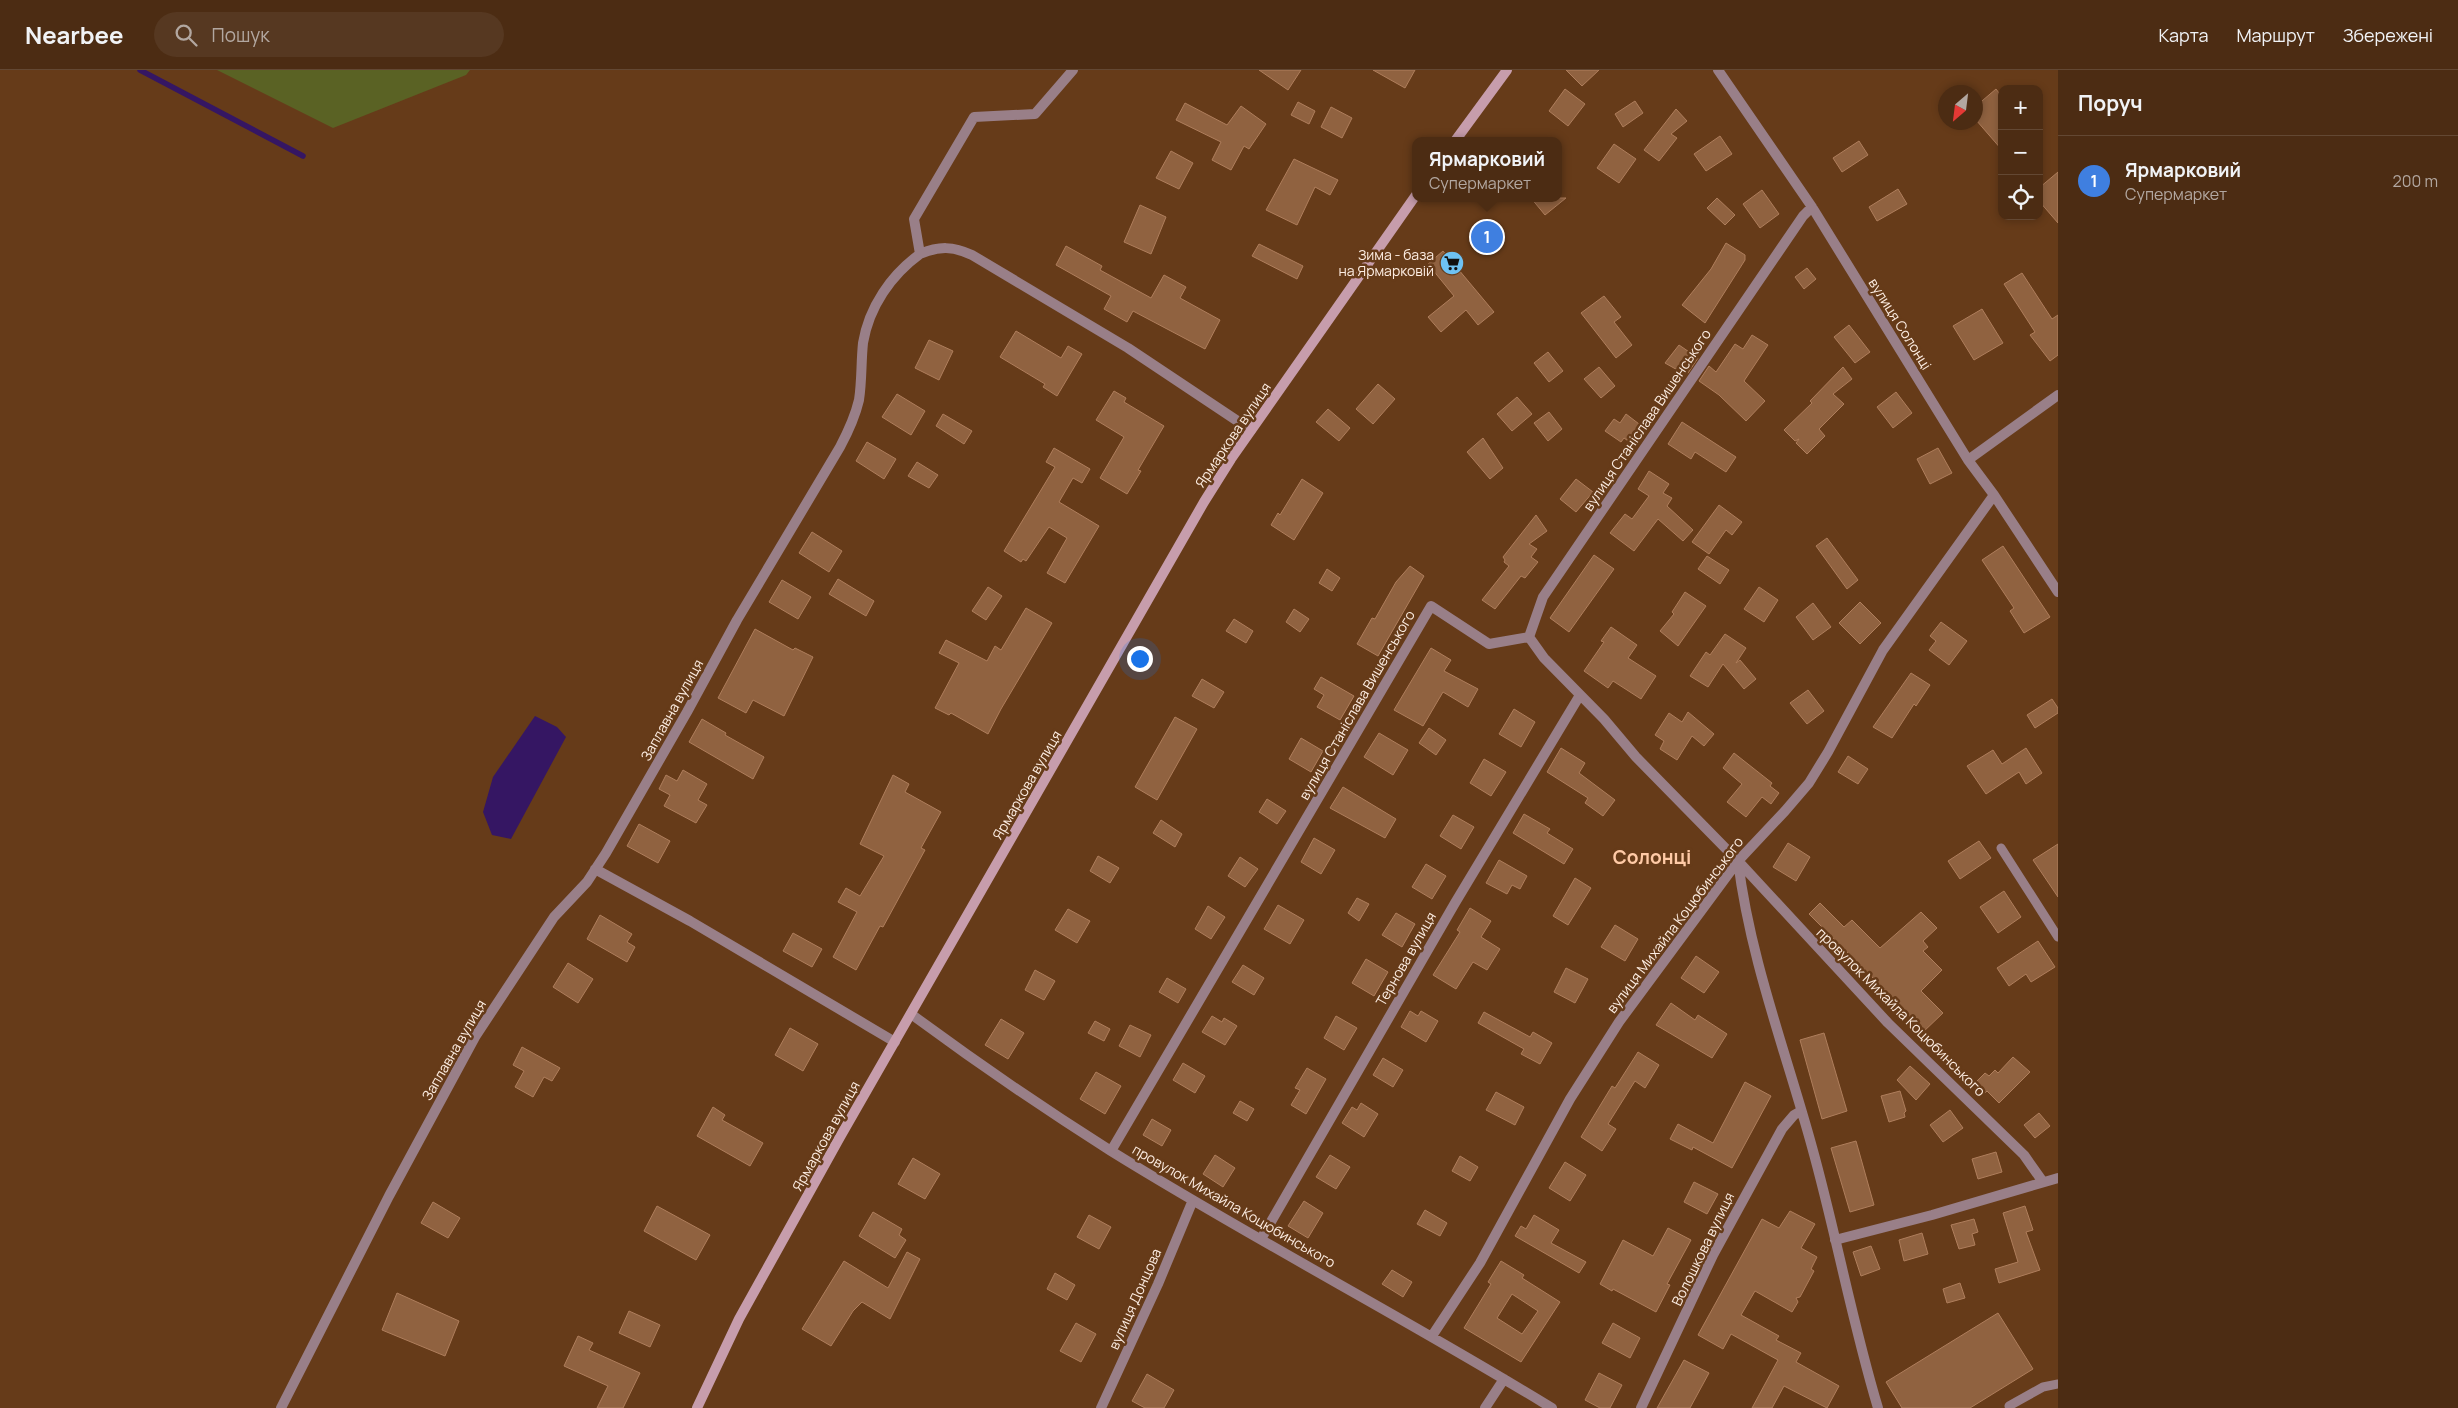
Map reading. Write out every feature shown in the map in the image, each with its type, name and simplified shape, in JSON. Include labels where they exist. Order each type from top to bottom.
[{"type":"main road","points":[[1459,137],[1507,70]]},
{"type":"main road","name":"Ярмаркова вулиця","points":[[696,1408],[739,1319],[1204,502],[1251,430],[1412,201]]},
{"type":"street","points":[[1073,70],[1035,114],[974,117],[914,219],[920,254],[932,249],[950,248],[972,255],[1149,361],[1251,430]]},
{"type":"street","name":"вулиця Солонці","points":[[1718,70],[1812,207],[1968,460],[1994,495],[2058,592]]},
{"type":"street","name":"вулиця Станіслава Вишенського","points":[[1111,1151],[1431,606],[1489,644],[1529,637],[1543,598],[1803,216],[1812,207]]},
{"type":"street","name":"Заплавна вулиця","points":[[282,1408],[389,1196],[475,1037],[554,917],[596,869],[687,712],[737,620],[840,447],[852,422],[858,401],[864,341],[872,313],[893,279],[920,254]]},
{"type":"street","points":[[1968,460],[2058,395]]},
{"type":"street","name":"вулиця Михайла Коцюбинського","points":[[1432,1336],[1484,1255],[1570,1099],[1619,1022],[1738,860],[1786,811],[1809,783],[1828,752],[1883,650],[1994,495]]},
{"type":"street","name":"провулок Михайла Коцюбинського","points":[[1529,637],[1544,658],[1604,719],[1636,758],[1738,860],[1888,1023],[2024,1155],[2043,1182]]},
{"type":"street","name":"Тернова вулиця","points":[[1261,1239],[1446,918],[1580,695]]},
{"type":"street","points":[[1738,860],[1744,904],[1753,941],[1801,1111],[1878,1408]]},
{"type":"street","points":[[596,869],[690,921],[895,1042]]},
{"type":"street","name":"провулок Михайла Коцюбинського","points":[[911,1014],[1025,1094],[1111,1151],[1193,1200],[1432,1336],[1552,1408]]},
{"type":"street","name":"Волошкова вулиця","points":[[1641,1408],[1713,1255],[1782,1129],[1788,1121],[1801,1111]]},
{"type":"street","points":[[1835,1240],[1932,1215],[2058,1178]]},
{"type":"street","name":"вулиця Донцова","points":[[1101,1408],[1158,1284],[1193,1200]]},
{"type":"street","points":[[1485,1408],[1504,1379]]},
{"type":"lane","points":[[2001,848],[2058,936]]},
{"type":"lane","points":[[2009,1406],[2043,1387],[2058,1384]]},
{"type":"green space","points":[[217,70],[470,70],[466,75],[333,128]]},
{"type":"shaded area","points":[[535,716],[557,727],[566,737],[511,839],[492,835],[483,812],[493,777]]},
{"type":"building","points":[[1259,70],[1301,70],[1288,90]]},
{"type":"building","points":[[1373,70],[1415,70],[1405,88]]},
{"type":"building","points":[[1566,70],[1599,70],[1582,86]]},
{"type":"building","points":[[1565,89],[1585,104],[1568,126],[1549,111]]},
{"type":"building","points":[[1996,89],[1998,92],[1998,145],[1983,128],[1983,100]]},
{"type":"building","points":[[1635,101],[1643,113],[1623,127],[1615,114]]},
{"type":"building","points":[[1298,102],[1315,111],[1309,124],[1291,115]]},
{"type":"building","points":[[1185,103],[1227,125],[1241,106],[1266,124],[1249,149],[1244,146],[1231,170],[1212,160],[1221,142],[1176,120]]},
{"type":"building","points":[[1331,107],[1352,118],[1342,138],[1321,127]]},
{"type":"building","points":[[1676,109],[1687,121],[1671,134],[1677,138],[1659,161],[1644,150]]},
{"type":"building","points":[[1720,136],[1732,154],[1706,171],[1694,154]]},
{"type":"building","points":[[1859,141],[1868,155],[1842,172],[1833,158]]},
{"type":"building","points":[[1614,144],[1636,159],[1619,183],[1597,168]]},
{"type":"building","points":[[1171,151],[1193,163],[1179,189],[1156,178]]},
{"type":"building","points":[[1294,159],[1338,180],[1330,195],[1315,187],[1297,225],[1266,210]]},
{"type":"building","points":[[2058,172],[2058,223],[2043,206],[2043,185]]},
{"type":"building","points":[[1898,189],[1907,204],[1877,221],[1869,207]]},
{"type":"building","points":[[1762,190],[1779,214],[1760,228],[1743,204]]},
{"type":"building","points":[[1717,198],[1735,215],[1725,225],[1707,208]]},
{"type":"building","points":[[1534,202],[1561,202],[1545,215]]},
{"type":"building","points":[[1140,205],[1166,217],[1151,254],[1124,242]]},
{"type":"building","points":[[1726,243],[1745,255],[1745,260],[1705,323],[1682,305],[1711,269]]},
{"type":"building","points":[[1259,244],[1303,266],[1297,279],[1252,256]]},
{"type":"building","points":[[1066,246],[1102,266],[1100,270],[1151,298],[1164,275],[1186,287],[1180,298],[1220,320],[1205,349],[1133,311],[1127,322],[1104,309],[1111,296],[1056,265]]},
{"type":"building","points":[[1443,251],[1494,312],[1478,325],[1466,310],[1441,332],[1428,317],[1454,296],[1428,264]]},
{"type":"building","points":[[1807,268],[1816,279],[1804,289],[1795,277]]},
{"type":"building","points":[[2022,273],[2052,319],[2058,315],[2058,355],[2050,361],[2030,335],[2035,332],[2004,284]]},
{"type":"building","points":[[1604,296],[1621,317],[1614,322],[1632,345],[1616,358],[1581,313]]},
{"type":"building","points":[[1982,309],[2003,343],[1974,360],[1953,326]]},
{"type":"building","points":[[1849,325],[1870,352],[1855,363],[1834,337]]},
{"type":"building","points":[[1016,331],[1061,358],[1068,346],[1082,354],[1057,396],[1043,387],[1045,384],[1000,357]]},
{"type":"building","points":[[1752,335],[1768,345],[1744,381],[1765,401],[1746,421],[1719,395],[1699,381],[1709,366],[1716,372],[1735,344],[1743,349]]},
{"type":"building","points":[[929,340],[953,351],[939,380],[915,368]]},
{"type":"building","points":[[1679,345],[1698,358],[1688,373],[1682,370],[1681,372],[1665,363]]},
{"type":"building","points":[[1548,352],[1563,371],[1549,382],[1534,363]]},
{"type":"building","points":[[1599,367],[1615,386],[1601,398],[1584,379]]},
{"type":"building","points":[[1843,367],[1852,379],[1833,394],[1844,404],[1819,429],[1825,436],[1807,454],[1796,443],[1799,439],[1795,441],[1784,430],[1812,403],[1810,401]]},
{"type":"building","points":[[1378,384],[1395,399],[1373,424],[1356,409]]},
{"type":"building","points":[[1114,391],[1126,398],[1124,402],[1164,426],[1138,470],[1141,471],[1127,494],[1100,478],[1124,437],[1096,420]]},
{"type":"building","points":[[1896,392],[1912,413],[1893,428],[1877,407]]},
{"type":"building","points":[[897,394],[925,411],[911,435],[882,417]]},
{"type":"building","points":[[1517,397],[1532,414],[1512,431],[1497,414]]},
{"type":"building","points":[[1328,409],[1350,428],[1339,441],[1316,422]]},
{"type":"building","points":[[1549,412],[1562,429],[1548,441],[1534,423]]},
{"type":"building","points":[[943,414],[972,431],[964,444],[936,426]]},
{"type":"building","points":[[1626,414],[1643,427],[1631,443],[1624,438],[1621,442],[1605,431],[1614,419],[1620,423]]},
{"type":"building","points":[[1682,422],[1736,457],[1726,472],[1695,452],[1691,459],[1668,444]]},
{"type":"building","points":[[1483,438],[1503,468],[1490,479],[1467,452]]},
{"type":"building","points":[[867,442],[896,459],[884,479],[856,461]]},
{"type":"building","points":[[1054,448],[1090,469],[1082,483],[1073,478],[1059,502],[1099,526],[1065,583],[1047,573],[1067,538],[1049,527],[1026,561],[1023,559],[1021,562],[1004,551],[1055,467],[1046,462]]},
{"type":"building","points":[[1938,448],[1952,473],[1930,484],[1917,459]]},
{"type":"building","points":[[917,462],[938,475],[929,488],[908,476]]},
{"type":"building","points":[[1649,471],[1669,484],[1663,493],[1672,498],[1667,506],[1693,530],[1683,541],[1658,519],[1634,551],[1610,533],[1625,514],[1632,519],[1649,496],[1638,489]]},
{"type":"building","points":[[1302,479],[1323,493],[1294,540],[1271,525],[1278,513],[1280,515]]},
{"type":"building","points":[[1576,479],[1593,492],[1576,512],[1560,499]]},
{"type":"building","points":[[1719,505],[1742,522],[1732,535],[1726,530],[1709,554],[1692,542]]},
{"type":"building","points":[[1536,515],[1547,531],[1529,544],[1537,549],[1531,557],[1538,562],[1525,578],[1521,576],[1495,609],[1482,600],[1509,566],[1504,562],[1503,557]]},
{"type":"building","points":[[812,532],[842,551],[829,572],[799,553]]},
{"type":"building","points":[[1827,538],[1858,580],[1847,589],[1816,546]]},
{"type":"building","points":[[2003,546],[2050,617],[2024,633],[2010,611],[2014,608],[1982,560]]},
{"type":"building","points":[[1594,555],[1614,569],[1569,632],[1550,618]]},
{"type":"building","points":[[1707,556],[1729,570],[1720,584],[1698,569]]},
{"type":"building","points":[[1410,566],[1424,576],[1378,656],[1357,644],[1372,618],[1375,619],[1396,582]]},
{"type":"building","points":[[1327,569],[1340,578],[1332,591],[1319,583]]},
{"type":"building","points":[[838,579],[874,601],[866,616],[829,594]]},
{"type":"building","points":[[782,580],[811,597],[798,619],[769,602]]},
{"type":"building","points":[[988,587],[1002,596],[986,620],[972,611]]},
{"type":"building","points":[[1759,587],[1778,600],[1764,622],[1744,609]]},
{"type":"building","points":[[1685,592],[1706,606],[1678,646],[1660,631],[1674,614],[1672,612]]},
{"type":"building","points":[[1860,602],[1881,623],[1860,644],[1839,623]]},
{"type":"building","points":[[1813,603],[1831,627],[1813,640],[1796,617]]},
{"type":"building","points":[[1026,608],[1052,623],[988,734],[951,713],[949,715],[935,708],[959,663],[939,653],[946,640],[987,661],[995,646],[1001,650]]},
{"type":"building","points":[[1294,609],[1309,619],[1300,632],[1286,622]]},
{"type":"building","points":[[1234,619],[1253,631],[1246,643],[1226,631]]},
{"type":"building","points":[[1941,622],[1967,641],[1949,665],[1929,650],[1936,641],[1930,636]]},
{"type":"building","points":[[1611,627],[1637,645],[1628,658],[1656,676],[1641,699],[1613,681],[1608,688],[1584,671],[1604,642],[1601,641]]},
{"type":"building","points":[[755,629],[793,650],[795,648],[813,657],[784,716],[753,700],[746,713],[718,698]]},
{"type":"building","points":[[1725,634],[1746,648],[1736,663],[1740,660],[1756,679],[1744,689],[1723,664],[1708,687],[1690,676],[1706,652],[1710,655]]},
{"type":"building","points":[[1431,648],[1451,660],[1444,671],[1478,689],[1468,707],[1443,692],[1423,726],[1394,710]]},
{"type":"building","points":[[1911,673],[1930,685],[1916,706],[1914,704],[1892,738],[1873,727]]},
{"type":"building","points":[[1321,677],[1354,696],[1340,720],[1317,707],[1324,695],[1314,689]]},
{"type":"building","points":[[1202,679],[1224,692],[1214,708],[1192,696]]},
{"type":"building","points":[[1808,690],[1824,711],[1807,724],[1790,703]]},
{"type":"building","points":[[2052,699],[2058,708],[2058,713],[2035,728],[2027,715]]},
{"type":"building","points":[[1514,709],[1535,722],[1521,747],[1499,734]]},
{"type":"building","points":[[1688,712],[1714,734],[1704,746],[1692,736],[1677,760],[1660,749],[1664,741],[1655,735],[1669,713],[1682,722]]},
{"type":"building","points":[[1175,717],[1197,729],[1157,800],[1135,787]]},
{"type":"building","points":[[702,719],[726,733],[725,735],[764,757],[753,779],[689,742]]},
{"type":"building","points":[[1429,728],[1446,740],[1436,755],[1419,743]]},
{"type":"building","points":[[1379,733],[1408,750],[1393,775],[1364,757]]},
{"type":"building","points":[[1301,738],[1323,751],[1311,772],[1289,759]]},
{"type":"building","points":[[1561,748],[1585,763],[1579,773],[1615,800],[1603,816],[1585,803],[1588,798],[1547,772]]},
{"type":"building","points":[[2026,748],[2042,773],[2026,784],[2019,772],[1986,794],[1967,766],[1993,750],[2002,764]]},
{"type":"building","points":[[1734,753],[1772,783],[1770,786],[1779,793],[1771,804],[1762,797],[1746,817],[1727,802],[1742,784],[1723,768]]},
{"type":"building","points":[[1848,756],[1868,769],[1858,784],[1838,772]]},
{"type":"building","points":[[1484,759],[1506,772],[1491,796],[1470,783]]},
{"type":"building","points":[[683,770],[707,784],[698,800],[707,805],[696,823],[664,806],[670,795],[659,789],[666,775],[677,781]]},
{"type":"building","points":[[893,775],[909,784],[905,792],[941,812],[921,848],[925,850],[883,927],[880,926],[856,970],[833,957],[857,912],[838,902],[846,888],[860,896],[884,856],[860,844]]},
{"type":"building","points":[[1343,787],[1396,819],[1385,838],[1330,808]]},
{"type":"building","points":[[1267,799],[1286,811],[1277,824],[1259,812]]},
{"type":"building","points":[[1524,814],[1550,829],[1547,833],[1573,849],[1564,864],[1513,833]]},
{"type":"building","points":[[1453,815],[1474,827],[1461,849],[1440,836]]},
{"type":"building","points":[[1161,820],[1182,834],[1175,847],[1153,833]]},
{"type":"building","points":[[639,824],[670,841],[658,863],[627,846]]},
{"type":"building","points":[[1314,838],[1335,850],[1321,874],[1301,862]]},
{"type":"building","points":[[1979,841],[1991,858],[1960,879],[1948,861]]},
{"type":"building","points":[[1788,843],[1810,857],[1796,881],[1773,867]]},
{"type":"building","points":[[2058,844],[2058,897],[2033,860]]},
{"type":"building","points":[[1098,856],[1119,868],[1110,883],[1090,871]]},
{"type":"building","points":[[1240,857],[1258,869],[1245,887],[1228,876]]},
{"type":"building","points":[[1499,860],[1527,876],[1520,889],[1512,885],[1507,894],[1486,883]]},
{"type":"building","points":[[1426,864],[1446,876],[1432,899],[1412,887]]},
{"type":"building","points":[[1575,878],[1591,888],[1568,925],[1553,916]]},
{"type":"building","points":[[2004,891],[2021,917],[1998,933],[1980,907]]},
{"type":"building","points":[[1357,898],[1369,904],[1359,921],[1348,913]]},
{"type":"building","points":[[1820,903],[1844,927],[1852,920],[1880,948],[1921,912],[1937,928],[1923,941],[1928,947],[1923,951],[1942,970],[1921,991],[1943,1013],[1921,1034],[1899,1012],[1903,1008],[1809,914]]},
{"type":"building","points":[[1278,905],[1304,920],[1290,944],[1264,929]]},
{"type":"building","points":[[1208,906],[1225,917],[1211,939],[1195,929]]},
{"type":"building","points":[[1470,908],[1491,921],[1481,937],[1500,949],[1487,970],[1473,962],[1456,989],[1433,975],[1460,932],[1457,930]]},
{"type":"building","points":[[1068,909],[1090,921],[1077,943],[1055,930]]},
{"type":"building","points":[[1396,913],[1415,924],[1402,947],[1382,935]]},
{"type":"building","points":[[600,915],[632,934],[627,942],[635,947],[627,962],[587,939]]},
{"type":"building","points":[[1615,925],[1638,939],[1625,961],[1601,947]]},
{"type":"building","points":[[793,933],[822,949],[812,967],[783,951]]},
{"type":"building","points":[[2038,941],[2055,967],[2031,982],[2026,974],[2009,986],[1997,968]]},
{"type":"building","points":[[1696,956],[1719,972],[1704,993],[1681,978]]},
{"type":"building","points":[[1366,959],[1388,972],[1374,996],[1352,983]]},
{"type":"building","points":[[568,963],[593,979],[578,1003],[553,987]]},
{"type":"building","points":[[1243,965],[1264,978],[1254,995],[1232,982]]},
{"type":"building","points":[[1566,968],[1588,979],[1575,1003],[1554,992]]},
{"type":"building","points":[[1035,970],[1055,981],[1044,1000],[1025,990]]},
{"type":"building","points":[[1167,978],[1186,989],[1178,1003],[1159,992]]},
{"type":"building","points":[[1671,1003],[1695,1020],[1698,1015],[1727,1034],[1712,1058],[1656,1025]]},
{"type":"building","points":[[1410,1011],[1418,1016],[1421,1011],[1438,1021],[1426,1042],[1401,1027]]},
{"type":"building","points":[[1484,1012],[1530,1037],[1533,1032],[1552,1043],[1540,1064],[1521,1054],[1524,1049],[1478,1023]]},
{"type":"building","points":[[1212,1016],[1222,1022],[1224,1018],[1237,1026],[1225,1045],[1202,1032]]},
{"type":"building","points":[[1336,1016],[1357,1028],[1344,1050],[1324,1038]]},
{"type":"building","points":[[1001,1019],[1024,1033],[1008,1059],[985,1045]]},
{"type":"building","points":[[1095,1021],[1110,1029],[1104,1041],[1088,1033]]},
{"type":"building","points":[[1130,1025],[1151,1035],[1140,1057],[1119,1046]]},
{"type":"building","points":[[790,1028],[818,1044],[803,1071],[775,1055]]},
{"type":"building","points":[[1824,1033],[1847,1111],[1822,1119],[1800,1040]]},
{"type":"building","points":[[522,1047],[560,1068],[552,1081],[544,1077],[533,1097],[515,1087],[524,1071],[513,1065]]},
{"type":"building","points":[[1638,1052],[1659,1065],[1645,1088],[1635,1081],[1608,1124],[1616,1129],[1602,1151],[1581,1137],[1612,1086],[1615,1088]]},
{"type":"building","points":[[2013,1057],[2030,1072],[1999,1103],[1987,1091],[1983,1095],[1973,1085],[1985,1073],[1989,1076],[1995,1070],[1998,1073]]},
{"type":"building","points":[[1383,1058],[1403,1070],[1393,1087],[1373,1075]]},
{"type":"building","points":[[1183,1063],[1205,1076],[1195,1093],[1173,1080]]},
{"type":"building","points":[[1910,1066],[1930,1084],[1916,1100],[1897,1080]]},
{"type":"building","points":[[1307,1068],[1326,1079],[1306,1114],[1291,1105],[1300,1090],[1295,1088]]},
{"type":"building","points":[[1096,1072],[1121,1086],[1105,1114],[1080,1099]]},
{"type":"building","points":[[1745,1082],[1771,1096],[1732,1168],[1693,1147],[1692,1150],[1670,1139],[1678,1124],[1713,1143]]},
{"type":"building","points":[[1900,1091],[1906,1111],[1904,1113],[1905,1117],[1889,1122],[1881,1096]]},
{"type":"building","points":[[1496,1092],[1524,1107],[1515,1125],[1486,1110]]},
{"type":"building","points":[[1240,1101],[1254,1109],[1247,1121],[1233,1113]]},
{"type":"building","points":[[1361,1103],[1378,1114],[1364,1137],[1342,1123],[1352,1107],[1357,1110]]},
{"type":"building","points":[[713,1107],[725,1115],[722,1120],[763,1143],[750,1166],[697,1136]]},
{"type":"building","points":[[1950,1110],[1963,1128],[1943,1142],[1930,1125]]},
{"type":"building","points":[[2039,1113],[2050,1126],[2035,1138],[2024,1125]]},
{"type":"building","points":[[1152,1119],[1171,1130],[1162,1146],[1143,1135]]},
{"type":"building","points":[[1856,1141],[1874,1205],[1850,1212],[1831,1148]]},
{"type":"building","points":[[1996,1152],[2002,1172],[1978,1179],[1972,1159]]},
{"type":"building","points":[[1215,1155],[1235,1168],[1223,1187],[1203,1174]]},
{"type":"building","points":[[1330,1155],[1350,1167],[1336,1189],[1316,1177]]},
{"type":"building","points":[[1460,1156],[1478,1167],[1470,1181],[1452,1171]]},
{"type":"building","points":[[913,1158],[940,1174],[925,1199],[898,1184]]},
{"type":"building","points":[[1565,1162],[1586,1175],[1570,1201],[1549,1188]]},
{"type":"building","points":[[1694,1182],[1718,1194],[1707,1214],[1684,1202]]},
{"type":"building","points":[[1304,1201],[1323,1213],[1308,1238],[1288,1226]]},
{"type":"building","points":[[433,1202],[460,1218],[448,1238],[421,1223]]},
{"type":"building","points":[[657,1206],[710,1235],[696,1260],[644,1231]]},
{"type":"building","points":[[2025,1206],[2033,1230],[2026,1232],[2040,1270],[1999,1283],[1995,1269],[2018,1262],[2003,1213]]},
{"type":"building","points":[[1425,1210],[1447,1223],[1440,1236],[1417,1224]]},
{"type":"building","points":[[1790,1211],[1815,1224],[1801,1248],[1817,1257],[1811,1269],[1814,1271],[1800,1297],[1796,1298],[1798,1302],[1792,1312],[1755,1291],[1741,1315],[1779,1336],[1776,1340],[1801,1353],[1796,1362],[1839,1386],[1827,1408],[1784,1386],[1772,1408],[1752,1408],[1778,1360],[1731,1334],[1723,1349],[1698,1335],[1762,1219],[1779,1228]]},
{"type":"building","points":[[873,1212],[902,1229],[899,1235],[906,1240],[895,1258],[859,1236]]},
{"type":"building","points":[[1089,1215],[1111,1227],[1099,1249],[1077,1237]]},
{"type":"building","points":[[1534,1215],[1559,1230],[1551,1243],[1586,1262],[1579,1273],[1515,1236],[1521,1226],[1526,1229]]},
{"type":"building","points":[[1974,1219],[1978,1232],[1972,1234],[1975,1245],[1959,1249],[1951,1225]]},
{"type":"building","points":[[1668,1228],[1691,1240],[1667,1284],[1670,1285],[1656,1312],[1600,1284],[1623,1240],[1653,1256]]},
{"type":"building","points":[[1922,1233],[1928,1254],[1904,1261],[1899,1240]]},
{"type":"building","points":[[1871,1246],[1880,1269],[1861,1276],[1853,1252]]},
{"type":"building","points":[[907,1252],[920,1259],[890,1319],[862,1302],[853,1311],[831,1346],[802,1329],[844,1261],[888,1288]]},
{"type":"building","points":[[1501,1261],[1524,1275],[1522,1278],[1560,1302],[1521,1362],[1464,1328],[1491,1284],[1488,1282]],"holes":[[[1512,1294],[1538,1311],[1522,1334],[1497,1318]]]},
{"type":"building","points":[[1392,1270],[1412,1282],[1403,1297],[1382,1284]]},
{"type":"building","points":[[1055,1273],[1075,1285],[1067,1300],[1047,1289]]},
{"type":"building","points":[[1960,1283],[1965,1298],[1947,1303],[1943,1289]]},
{"type":"building","points":[[397,1293],[459,1321],[445,1356],[382,1330]]},
{"type":"building","points":[[629,1311],[660,1325],[650,1347],[619,1333]]},
{"type":"building","points":[[1998,1313],[2033,1369],[1970,1408],[1902,1408],[1886,1382]]},
{"type":"building","points":[[1076,1323],[1096,1334],[1081,1362],[1060,1351]]},
{"type":"building","points":[[1613,1323],[1640,1338],[1630,1358],[1602,1343]]},
{"type":"building","points":[[578,1336],[593,1343],[589,1350],[640,1373],[623,1408],[597,1408],[608,1386],[564,1366]]},
{"type":"building","points":[[1684,1360],[1709,1373],[1690,1408],[1657,1408]]},
{"type":"building","points":[[1599,1373],[1622,1385],[1610,1408],[1600,1408],[1585,1400]]},
{"type":"building","points":[[1147,1374],[1174,1390],[1164,1408],[1145,1408],[1132,1401]]},
{"type":"waterway","points":[[140,70],[303,156]]},
{"type":"place","name":"Ярмарковий","points":[[1487,237]]},
{"type":"place","name":"Зима - база на Ярмарковій","points":[[1452,263]]},
{"type":"district","name":"Солонці","points":[[1652,857]]}]
